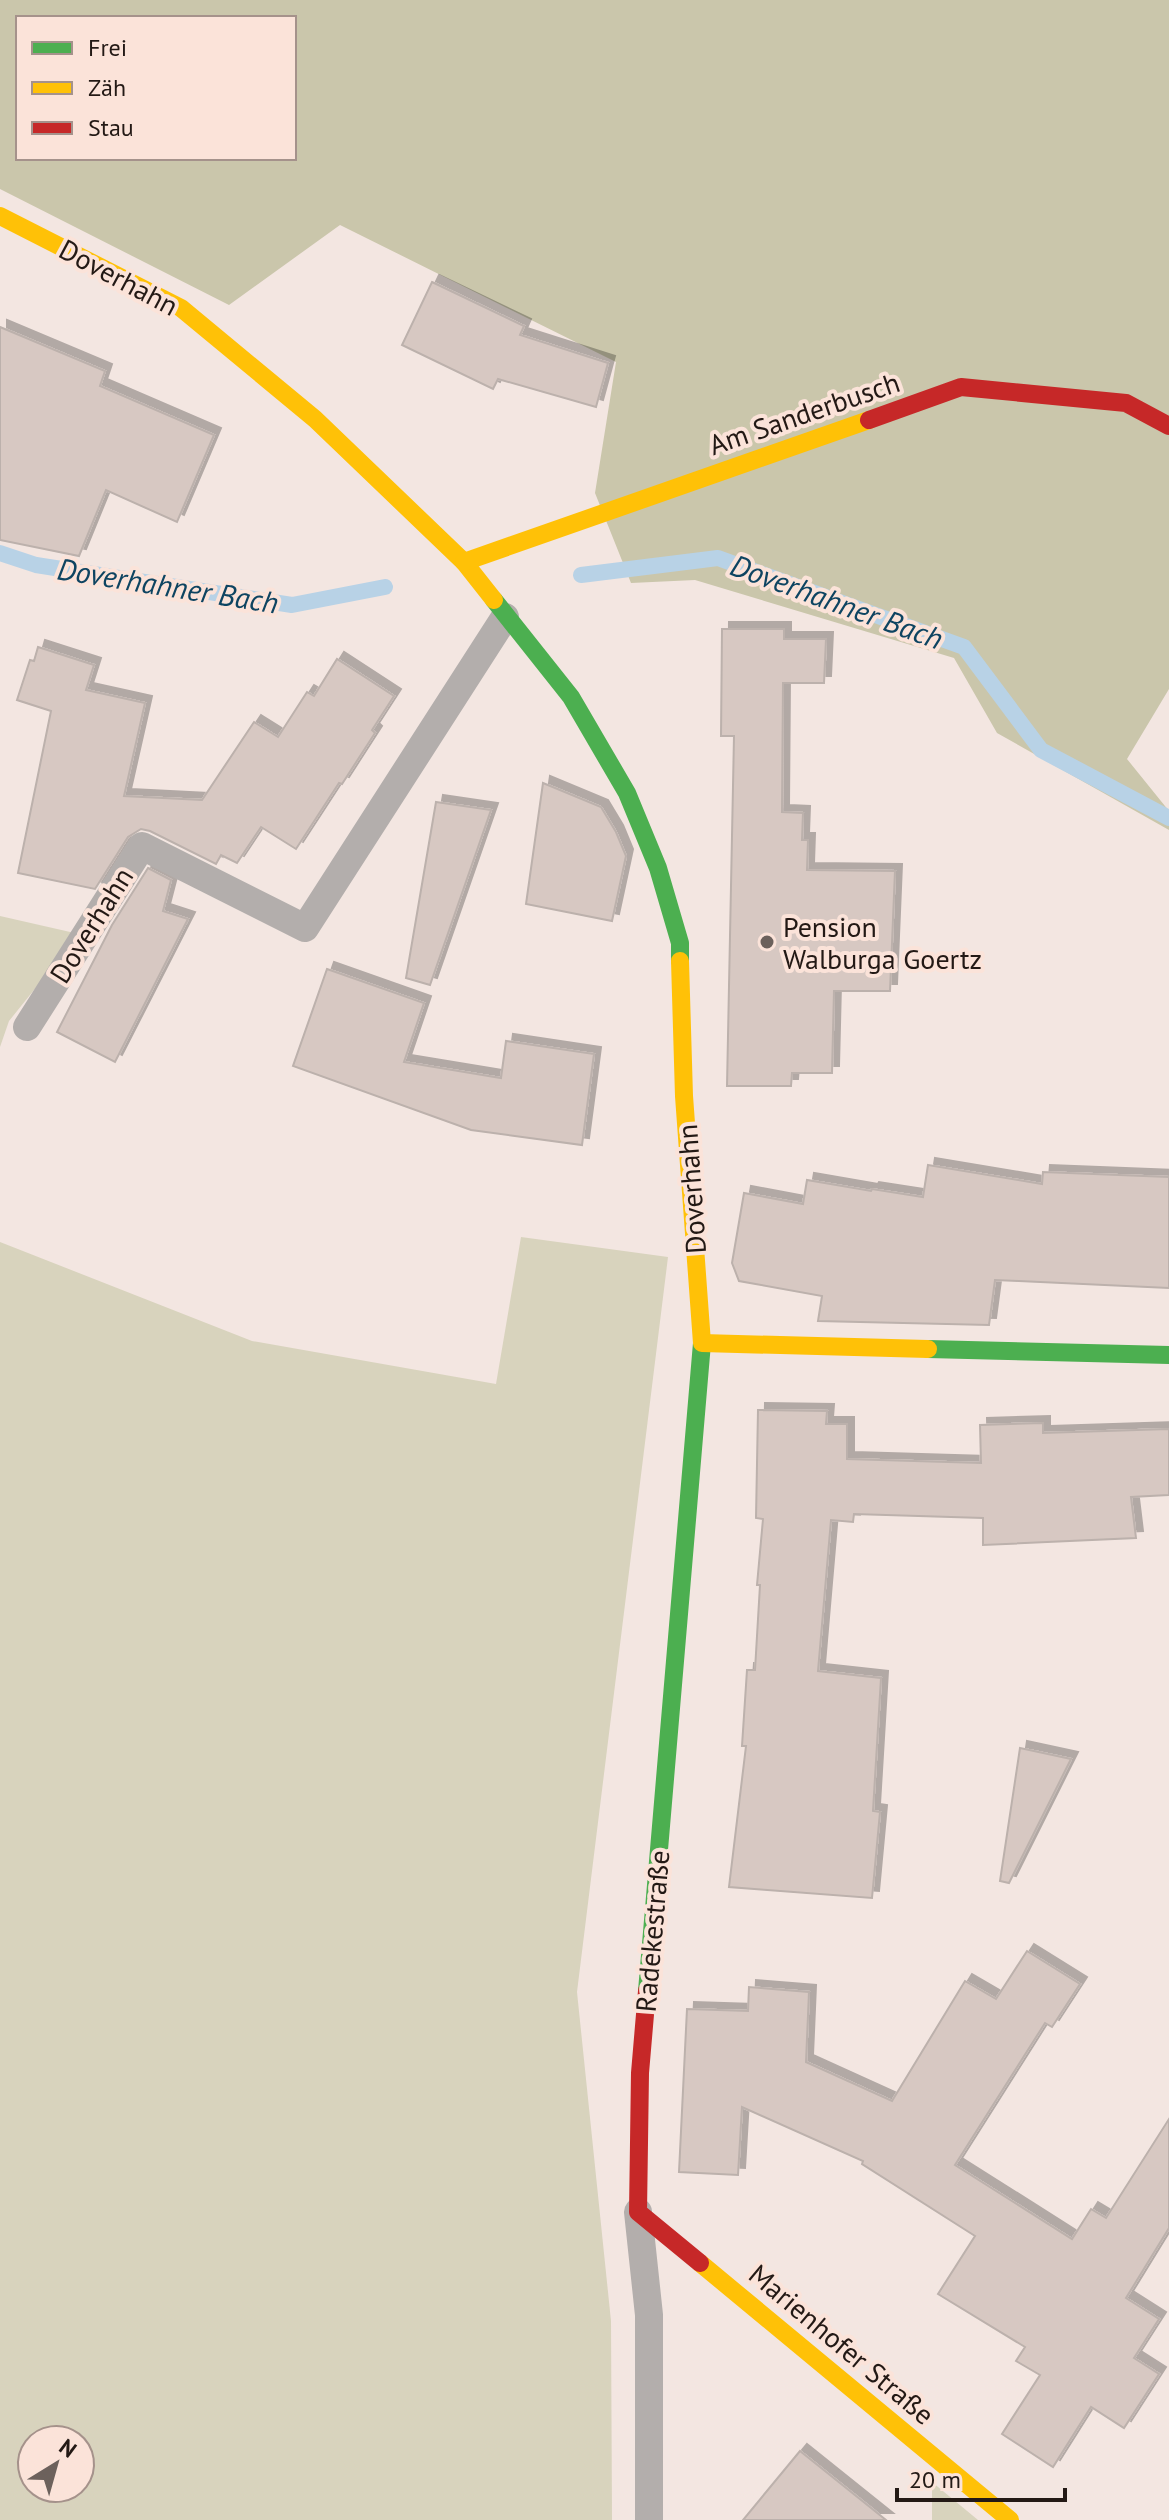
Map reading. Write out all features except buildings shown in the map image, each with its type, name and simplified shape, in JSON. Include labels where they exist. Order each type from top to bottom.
[{"type":"street","name":"Doverhahn","points":[[0,216],[181,308],[315,419],[464,562],[571,697],[627,793],[658,868],[680,943],[684,1096],[702,1343]]},
{"type":"street","name":"Am Sanderbusch","points":[[464,562],[961,387],[1126,403],[1169,426]]},
{"type":"street","points":[[702,1343],[1169,1355]]},
{"type":"street","name":"Radekestraße","points":[[638,2212],[640,2073],[702,1343]]},
{"type":"street","name":"Marienhofer Straße","points":[[638,2212],[1010,2520]]},
{"type":"lane","name":"Doverhahn","points":[[27,1027],[142,846],[305,928],[505,617]]},
{"type":"lane","name":"Radekestraße","points":[[638,2212],[649,2315],[649,2520]]},
{"type":"shaded area","points":[[0,0],[1169,0],[1169,689],[1127,759],[1169,811],[1169,830],[997,733],[954,658],[695,580],[631,583],[595,493],[616,362],[340,225],[229,305],[0,189]]},
{"type":"shaded area","points":[[0,916],[79,934],[9,1021],[0,1047]]},
{"type":"shaded area","points":[[521,1237],[668,1257],[577,1992],[611,2321],[612,2520],[0,2520],[0,1242],[252,1341],[496,1384]]},
{"type":"shaded area","points":[[932,2482],[978,2520],[932,2520]]},
{"type":"waterway","name":"Doverhahner Bach","points":[[0,553],[36,565],[292,605],[385,587]]},
{"type":"waterway","name":"Doverhahner Bach","points":[[581,575],[718,558],[964,647],[1041,750],[1169,818]]},
{"type":"traffic: fast","points":[[494,600],[571,697],[627,793],[658,868],[680,943],[680,961]]},
{"type":"traffic: fast","points":[[647,1991],[702,1343]]},
{"type":"traffic: fast","points":[[928,1349],[1169,1355]]},
{"type":"traffic: slow","points":[[0,216],[181,308],[315,419],[464,562],[494,600]]},
{"type":"traffic: slow","points":[[464,562],[869,420]]},
{"type":"traffic: slow","points":[[680,961],[684,1096],[702,1343],[928,1349]]},
{"type":"traffic: slow","points":[[700,2263],[1010,2520]]},
{"type":"traffic: jam","points":[[869,420],[961,387],[1126,403],[1169,426]]},
{"type":"traffic: jam","points":[[647,1991],[640,2073],[638,2212],[700,2263]]},
{"type":"place","name":"Pension Walburga Goertz","points":[[767,942]]}]
